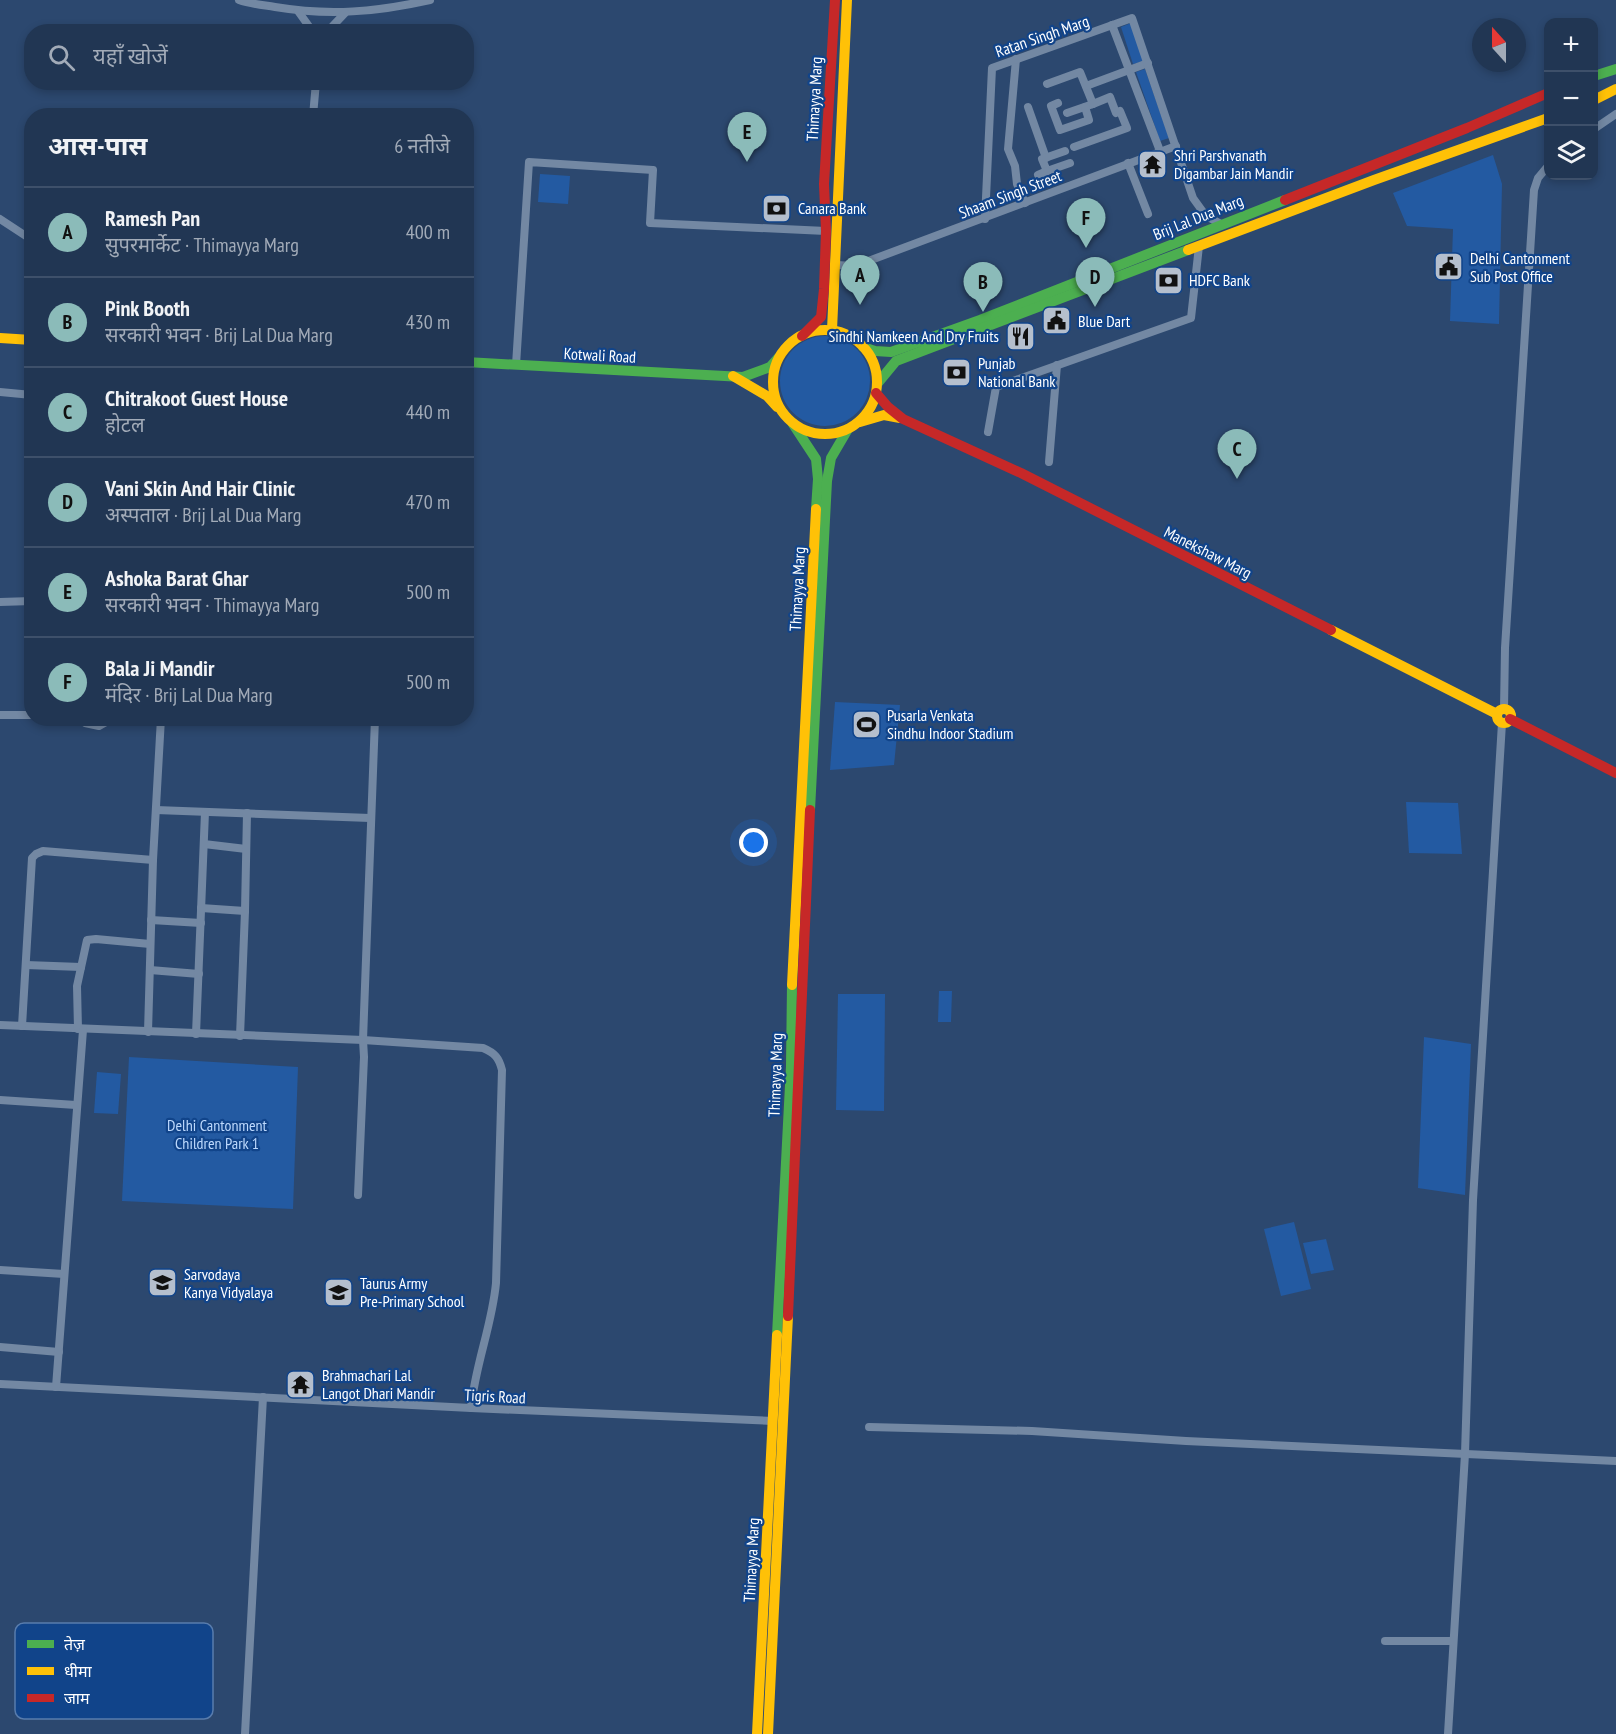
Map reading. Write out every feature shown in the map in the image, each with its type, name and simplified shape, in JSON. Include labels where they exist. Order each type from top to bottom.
[{"type":"street","points":[[239,0],[298,11],[345,13],[430,0]]},
{"type":"street","name":"Thimayya Marg","points":[[801,336],[821,317],[826,231],[824,184],[835,0]]},
{"type":"street","name":"Thimayya Marg","points":[[832,330],[847,0]]},
{"type":"street","points":[[298,11],[308,24]]},
{"type":"street","points":[[335,24],[345,13]]},
{"type":"street","name":"Ratan Singh Marg","points":[[985,219],[992,68],[1132,18],[1193,198],[1206,216],[1221,224]]},
{"type":"street","points":[[1112,25],[1160,152]]},
{"type":"street","points":[[1016,59],[1008,149],[1025,203]]},
{"type":"street","points":[[1086,86],[1148,63]]},
{"type":"street","points":[[1598,74],[1616,69]]},
{"type":"street","points":[[1047,84],[1080,72],[1093,104]]},
{"type":"street","points":[[1598,98],[1616,89]]},
{"type":"street","points":[[314,108],[315,90]]},
{"type":"street","name":"Brij Lal Dua Marg","points":[[893,357],[980,320],[1467,128],[1544,95]]},
{"type":"street","points":[[1067,113],[1110,98],[1116,113],[1120,111],[1127,128],[1074,147]]},
{"type":"street","points":[[1058,103],[1051,106],[1060,130],[1089,120],[1084,107]]},
{"type":"street","points":[[1028,107],[1041,160],[1047,171]]},
{"type":"street","points":[[1598,126],[1616,114]]},
{"type":"street","name":"Brij Lal Dua Marg","points":[[893,357],[1544,119]]},
{"type":"street","name":"Shaam Singh Street","points":[[836,265],[855,266],[1176,146]]},
{"type":"street","points":[[1041,160],[1065,151]]},
{"type":"street","points":[[516,365],[529,162],[653,170],[650,223],[826,231]]},
{"type":"street","points":[[1038,175],[1070,163]]},
{"type":"street","points":[[1128,163],[1148,214]]},
{"type":"street","points":[[1448,1734],[1465,1454],[1474,1190],[1503,716],[1505,648],[1534,190],[1538,178],[1544,171]]},
{"type":"street","points":[[0,219],[24,235]]},
{"type":"street","points":[[988,432],[996,387],[1191,318],[1199,246]]},
{"type":"street","points":[[733,376],[744,377],[770,367],[790,344],[801,336],[815,331],[832,330],[855,339],[863,347],[876,371],[877,388]]},
{"type":"street","points":[[0,338],[24,340]]},
{"type":"street","points":[[733,376],[767,396],[789,420],[806,431],[820,434],[834,433],[853,426],[872,404],[877,388],[893,357],[863,347]]},
{"type":"street","points":[[781,355],[775,370],[773,386],[777,402],[789,420]]},
{"type":"street","name":"Kotwali Road","points":[[474,362],[733,376]]},
{"type":"street","points":[[1049,462],[1057,365]]},
{"type":"street","name":"Manekshaw Marg","points":[[877,388],[888,407],[903,419]]},
{"type":"street","points":[[0,392],[24,394]]},
{"type":"street","name":"Manekshaw Marg","points":[[853,426],[884,415],[903,419],[1021,473],[1616,773]]},
{"type":"street","name":"Thimayya Marg","points":[[768,1734],[797,1140],[798,952],[818,479],[816,459],[789,420]]},
{"type":"street","name":"Thimayya Marg","points":[[757,1734],[790,1077],[827,481],[831,458],[853,426]]},
{"type":"street","points":[[0,602],[24,601]]},
{"type":"street","points":[[0,715],[24,715]]},
{"type":"street","points":[[148,1032],[153,860],[161,726]]},
{"type":"street","points":[[358,1195],[375,726]]},
{"type":"street","points":[[156,810],[370,818]]},
{"type":"street","points":[[196,1034],[205,812]]},
{"type":"street","points":[[240,1036],[247,813]]},
{"type":"street","points":[[204,844],[246,849]]},
{"type":"street","points":[[22,1026],[32,858],[43,851],[153,860]]},
{"type":"street","points":[[201,908],[245,911]]},
{"type":"street","points":[[151,920],[201,923]]},
{"type":"street","points":[[56,1387],[80,1030],[76,998],[85,942],[89,939],[150,944]]},
{"type":"street","points":[[26,965],[81,967]]},
{"type":"street","points":[[150,970],[199,974]]},
{"type":"street","points":[[0,1025],[363,1040],[483,1048],[493,1052],[500,1060],[502,1070],[496,1283],[492,1314],[475,1376],[471,1408]]},
{"type":"street","points":[[0,1100],[76,1105]]},
{"type":"street","points":[[0,1270],[64,1274]]},
{"type":"street","points":[[0,1347],[58,1352]]},
{"type":"street","name":"Tigris Road","points":[[0,1384],[773,1421]]},
{"type":"street","points":[[245,1734],[263,1397]]},
{"type":"street","points":[[869,1427],[1032,1431],[1186,1441],[1616,1461]]},
{"type":"street","points":[[1385,1641],[1453,1641]]},
{"type":"green space","points":[[1131,23],[1144,61],[1133,64],[1121,27]]},
{"type":"green space","points":[[1145,69],[1169,138],[1160,141],[1136,72]]},
{"type":"green space","points":[[1493,155],[1502,184],[1499,324],[1450,321],[1453,229],[1407,226],[1393,193]]},
{"type":"green space","points":[[540,174],[570,176],[568,204],[538,202]]},
{"type":"green space","points":[[825,336],[842,340],[857,349],[866,364],[870,381],[866,398],[857,413],[842,422],[825,426],[808,422],[793,413],[784,398],[780,381],[784,364],[793,349],[808,340]]},
{"type":"green space","name":"Pusarla Venkata Sindhu Indoor Stadium","points":[[835,702],[900,705],[894,765],[830,770]]},
{"type":"green space","points":[[1406,802],[1458,803],[1462,854],[1409,853]]},
{"type":"green space","points":[[939,991],[952,991],[951,1022],[938,1022]]},
{"type":"green space","points":[[838,994],[885,994],[884,1111],[836,1110]]},
{"type":"green space","points":[[1424,1037],[1471,1044],[1465,1195],[1418,1188]]},
{"type":"green space","name":"Delhi Cantonment Children Park 1","points":[[129,1057],[298,1067],[293,1209],[122,1201]]},
{"type":"green space","points":[[97,1072],[121,1074],[118,1114],[94,1113]]},
{"type":"green space","points":[[1294,1222],[1311,1289],[1281,1296],[1264,1229]]},
{"type":"green space","points":[[1326,1239],[1334,1270],[1311,1274],[1303,1243]]},
{"type":"traffic: fast","points":[[1598,75],[1616,69]]},
{"type":"traffic: fast","points":[[863,347],[875,351],[891,352],[980,320],[1285,200]]},
{"type":"traffic: fast","points":[[877,384],[896,361],[1188,250]]},
{"type":"traffic: fast","points":[[474,362],[743,377],[770,367],[778,358]]},
{"type":"traffic: fast","points":[[793,424],[816,459],[818,479],[816,509]]},
{"type":"traffic: fast","points":[[810,810],[827,481],[831,458],[848,429]]},
{"type":"traffic: fast","points":[[777,1335],[791,1066],[792,985]]},
{"type":"traffic: slow","points":[[832,330],[847,0]]},
{"type":"traffic: slow","points":[[1598,98],[1616,89]]},
{"type":"traffic: slow","points":[[1188,250],[1544,119]]},
{"type":"traffic: slow","points":[[825,330],[845,334],[862,345],[873,362],[877,382],[873,402],[862,419],[845,430],[825,434],[805,430],[788,419],[777,402],[773,382],[777,362],[788,345],[805,334],[825,330]]},
{"type":"traffic: slow","points":[[0,338],[24,340]]},
{"type":"traffic: slow","points":[[733,376],[767,396],[777,407]]},
{"type":"traffic: slow","points":[[860,422],[884,415],[900,418]]},
{"type":"traffic: slow","points":[[792,985],[816,509]]},
{"type":"traffic: slow","points":[[1331,630],[1497,714]]},
{"type":"traffic: slow","points":[[1504,709],[1509,711],[1511,716],[1509,721],[1504,723],[1499,721],[1497,716],[1499,711],[1504,709]]},
{"type":"traffic: slow","points":[[768,1734],[788,1316]]},
{"type":"traffic: slow","points":[[757,1734],[777,1335]]},
{"type":"traffic: jam","points":[[802,336],[821,317],[824,289],[826,231],[824,184],[835,0]]},
{"type":"traffic: jam","points":[[1285,200],[1467,128],[1544,95]]},
{"type":"traffic: jam","points":[[876,393],[903,419],[1021,473],[1331,630]]},
{"type":"traffic: jam","points":[[1510,719],[1616,773]]},
{"type":"traffic: jam","points":[[788,1316],[810,810]]},
{"type":"place","name":"Ashoka Barat Ghar","points":[[747,162]]},
{"type":"place","name":"Shri Parshvanath Digambar Jain Mandir","points":[[1153,164]]},
{"type":"place","name":"Canara Bank","points":[[777,208]]},
{"type":"place","name":"Bala Ji Mandir","points":[[1086,248]]},
{"type":"place","name":"Delhi Cantonment Sub Post Office","points":[[1449,267]]},
{"type":"place","name":"HDFC Bank","points":[[1168,280]]},
{"type":"place","name":"Ramesh Pan","points":[[860,305]]},
{"type":"place","name":"Vani Skin And Hair Clinic","points":[[1095,307]]},
{"type":"place","name":"Pink Booth","points":[[983,312]]},
{"type":"place","name":"Blue Dart","points":[[1057,321]]},
{"type":"place","name":"Sindhi Namkeen And Dry Fruits","points":[[1020,336]]},
{"type":"place","name":"Punjab National Bank","points":[[957,372]]},
{"type":"place","name":"Chitrakoot Guest House","points":[[1237,479]]},
{"type":"place","name":"Pusarla Venkata Sindhu Indoor Stadium","points":[[866,724]]},
{"type":"place","name":"Sarvodaya Kanya Vidyalaya","points":[[163,1283]]},
{"type":"place","name":"Taurus Army Pre-Primary School","points":[[339,1292]]},
{"type":"place","name":"Brahmachari Lal Langot Dhari Mandir","points":[[301,1384]]}]
